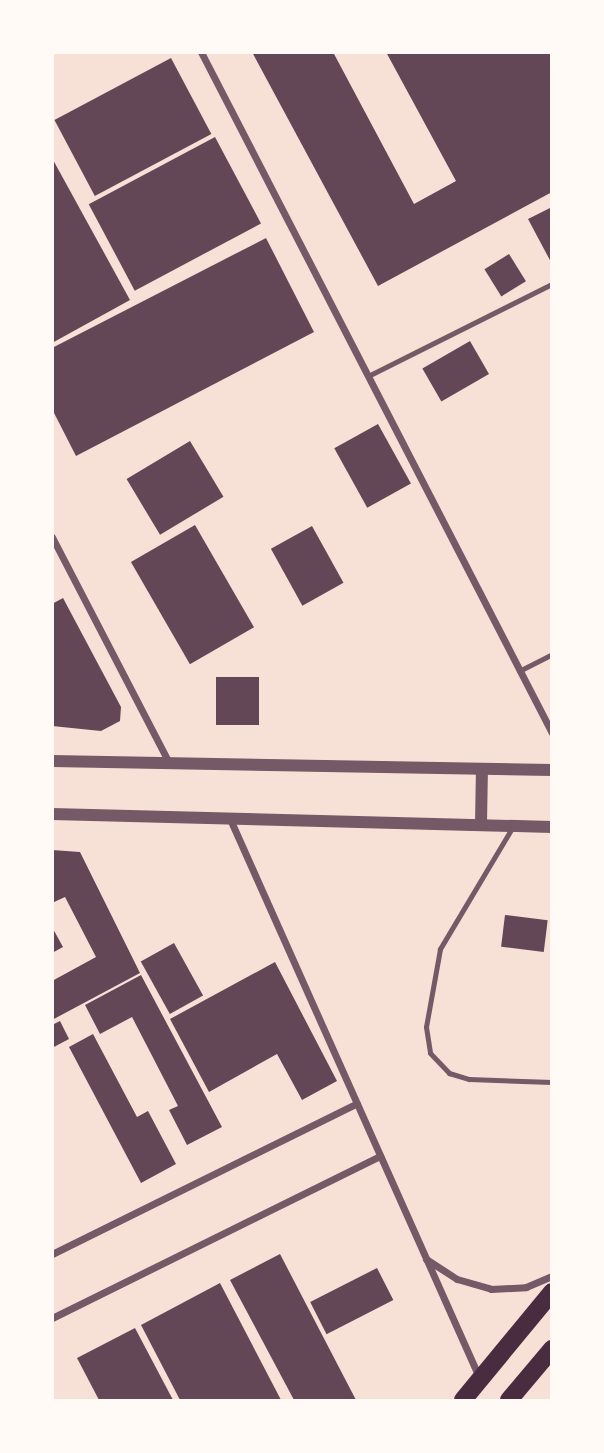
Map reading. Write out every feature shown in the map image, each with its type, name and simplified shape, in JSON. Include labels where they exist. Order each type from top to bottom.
[{"type":"main road","points":[[463,1401],[551,1292]]},
{"type":"main road","points":[[509,1401],[551,1349]]},
{"type":"street","points":[[201,52],[551,733]]},
{"type":"street","points":[[52,537],[169,763]]},
{"type":"street","points":[[52,761],[551,770]]},
{"type":"street","points":[[481,824],[482,769]]},
{"type":"street","points":[[52,814],[551,827]]},
{"type":"street","points":[[230,818],[480,1380]]},
{"type":"street","points":[[52,1254],[357,1103]]},
{"type":"street","points":[[52,1318],[380,1156]]},
{"type":"street","points":[[426,1259],[457,1279],[491,1289],[526,1287],[551,1276]]},
{"type":"lane","points":[[368,376],[551,284]]},
{"type":"lane","points":[[519,671],[551,654]]},
{"type":"lane","points":[[513,825],[440,949],[426,1027],[430,1053],[449,1073],[469,1079],[551,1082]]},
{"type":"building","points":[[252,52],[333,52],[414,204],[456,181],[386,52],[552,52],[552,192],[378,286]]},
{"type":"building","points":[[171,58],[211,134],[95,196],[54,120]]},
{"type":"building","points":[[215,137],[261,224],[135,291],[89,204]]},
{"type":"building","points":[[52,158],[130,300],[52,343]]},
{"type":"building","points":[[552,207],[552,264],[528,219]]},
{"type":"building","points":[[266,238],[314,332],[76,456],[52,409],[52,348]]},
{"type":"building","points":[[509,254],[526,281],[501,297],[484,269]]},
{"type":"building","points":[[470,341],[489,374],[441,401],[422,368]]},
{"type":"building","points":[[378,424],[411,483],[367,508],[334,448]]},
{"type":"building","points":[[190,441],[223,497],[160,535],[127,479]]},
{"type":"building","points":[[195,525],[254,627],[190,664],[131,562]]},
{"type":"building","points":[[312,526],[344,583],[302,606],[271,549]]},
{"type":"building","points":[[63,598],[121,707],[120,721],[101,731],[52,726],[52,604]]},
{"type":"building","points":[[216,677],[259,677],[259,725],[216,725]]},
{"type":"building","points":[[52,850],[80,852],[140,973],[52,1020],[52,981],[96,957],[65,897],[52,903]]},
{"type":"building","points":[[505,915],[548,920],[544,952],[501,947]]},
{"type":"building","points":[[52,927],[63,947],[52,953]]},
{"type":"building","points":[[174,943],[203,995],[170,1014],[141,961]]},
{"type":"building","points":[[275,962],[337,1081],[302,1100],[277,1054],[209,1092],[170,1019]]},
{"type":"building","points":[[141,975],[222,1127],[187,1145],[169,1110],[178,1106],[132,1017],[100,1034],[85,1005]]},
{"type":"building","points":[[60,1021],[69,1039],[52,1048],[52,1025]]},
{"type":"building","points":[[93,1034],[137,1117],[148,1111],[176,1164],[141,1183],[69,1047]]},
{"type":"building","points":[[280,1254],[356,1400],[294,1400],[230,1280]]},
{"type":"building","points":[[377,1268],[393,1300],[327,1334],[310,1302]]},
{"type":"building","points":[[220,1283],[281,1400],[180,1400],[141,1325]]},
{"type":"building","points":[[135,1328],[173,1400],[99,1400],[77,1358]]}]
